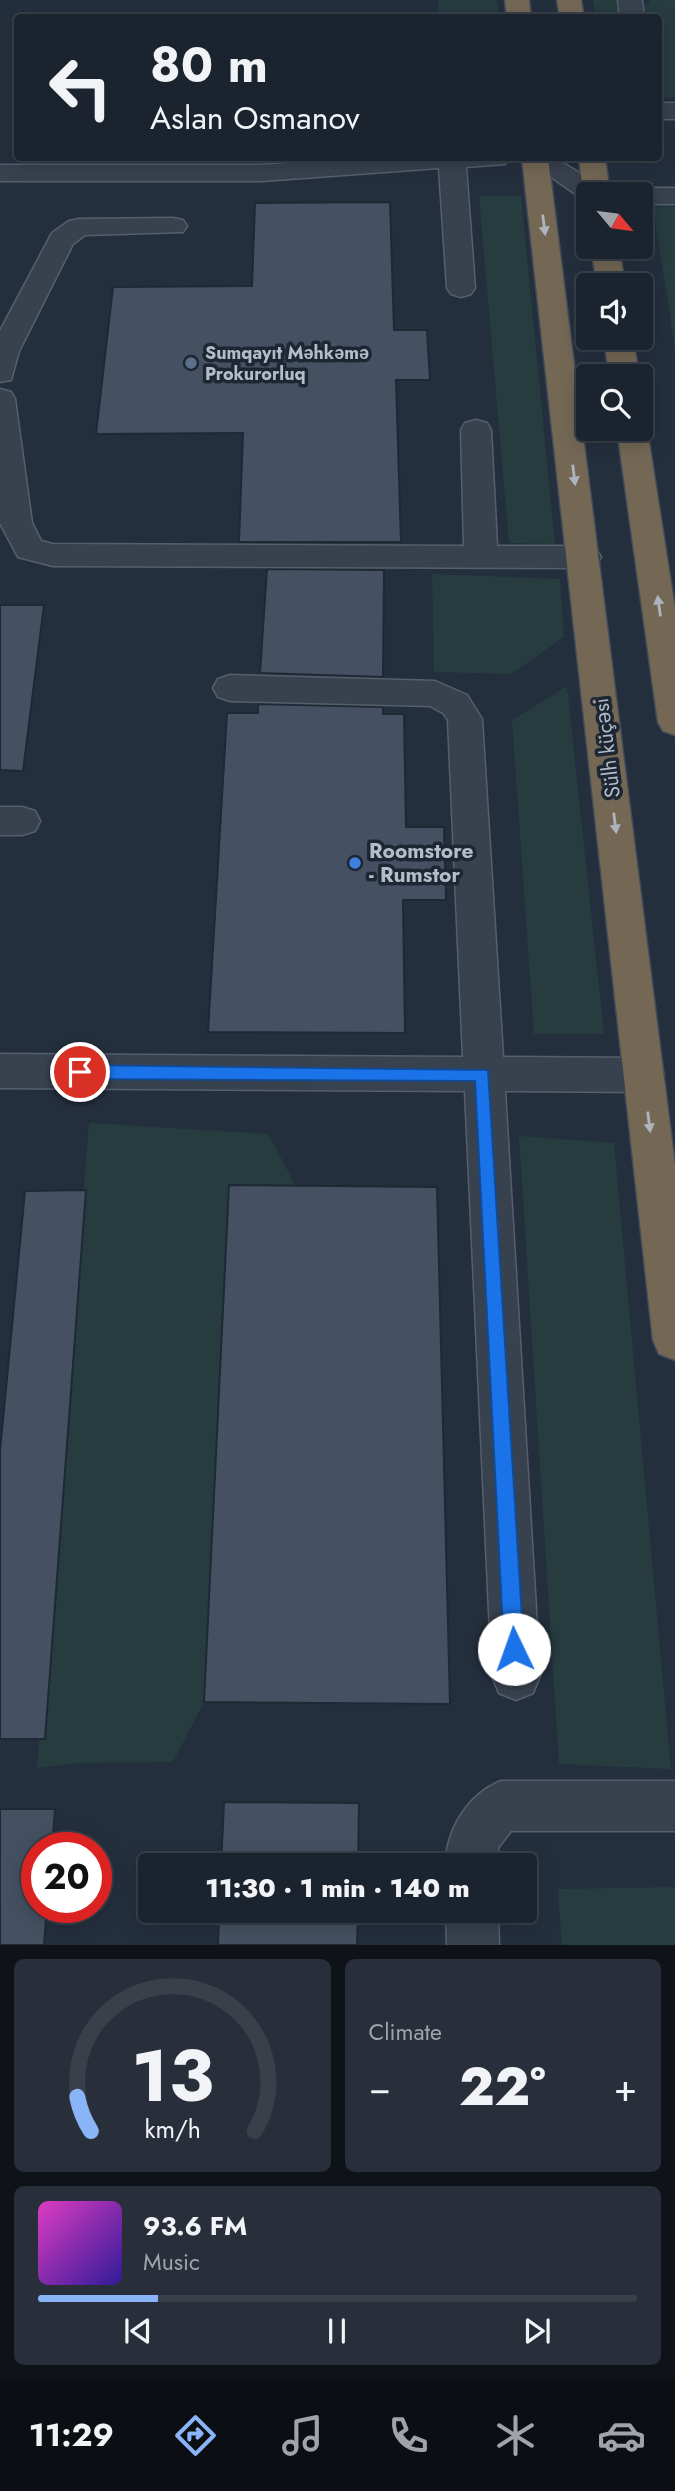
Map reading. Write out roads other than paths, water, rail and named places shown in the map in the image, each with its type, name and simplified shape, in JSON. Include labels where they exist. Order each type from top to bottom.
[{"type":"highway","name":"Sülh küçəsi","points":[[536,161],[675,1340]]},
{"type":"highway","points":[[592,161],[594,182]]},
{"type":"highway","points":[[634,441],[675,722]]},
{"type":"street","points":[[0,173],[262,173],[387,161]]},
{"type":"street","points":[[452,161],[461,288]]},
{"type":"street","points":[[541,161],[576,182]]},
{"type":"street","points":[[653,196],[675,196]]},
{"type":"street","points":[[1,358],[62,239],[79,227],[173,226]]},
{"type":"street","points":[[0,399],[16,523],[29,549],[53,555],[120,556],[585,557]]},
{"type":"street","points":[[475,430],[481,557]]},
{"type":"street","points":[[230,688],[435,694],[455,704],[465,719],[516,1676]]},
{"type":"street","points":[[0,1071],[644,1074]]},
{"type":"street","points":[[472,1853],[482,1823],[501,1806],[675,1806]]},
{"type":"street","points":[[472,1923],[473,1945]]},
{"type":"place","name":"Sumqayıt Məhkəmə Prokurorluq","points":[[191,363]]},
{"type":"place","name":"Roomstore - Rumstor","points":[[355,863]]}]
